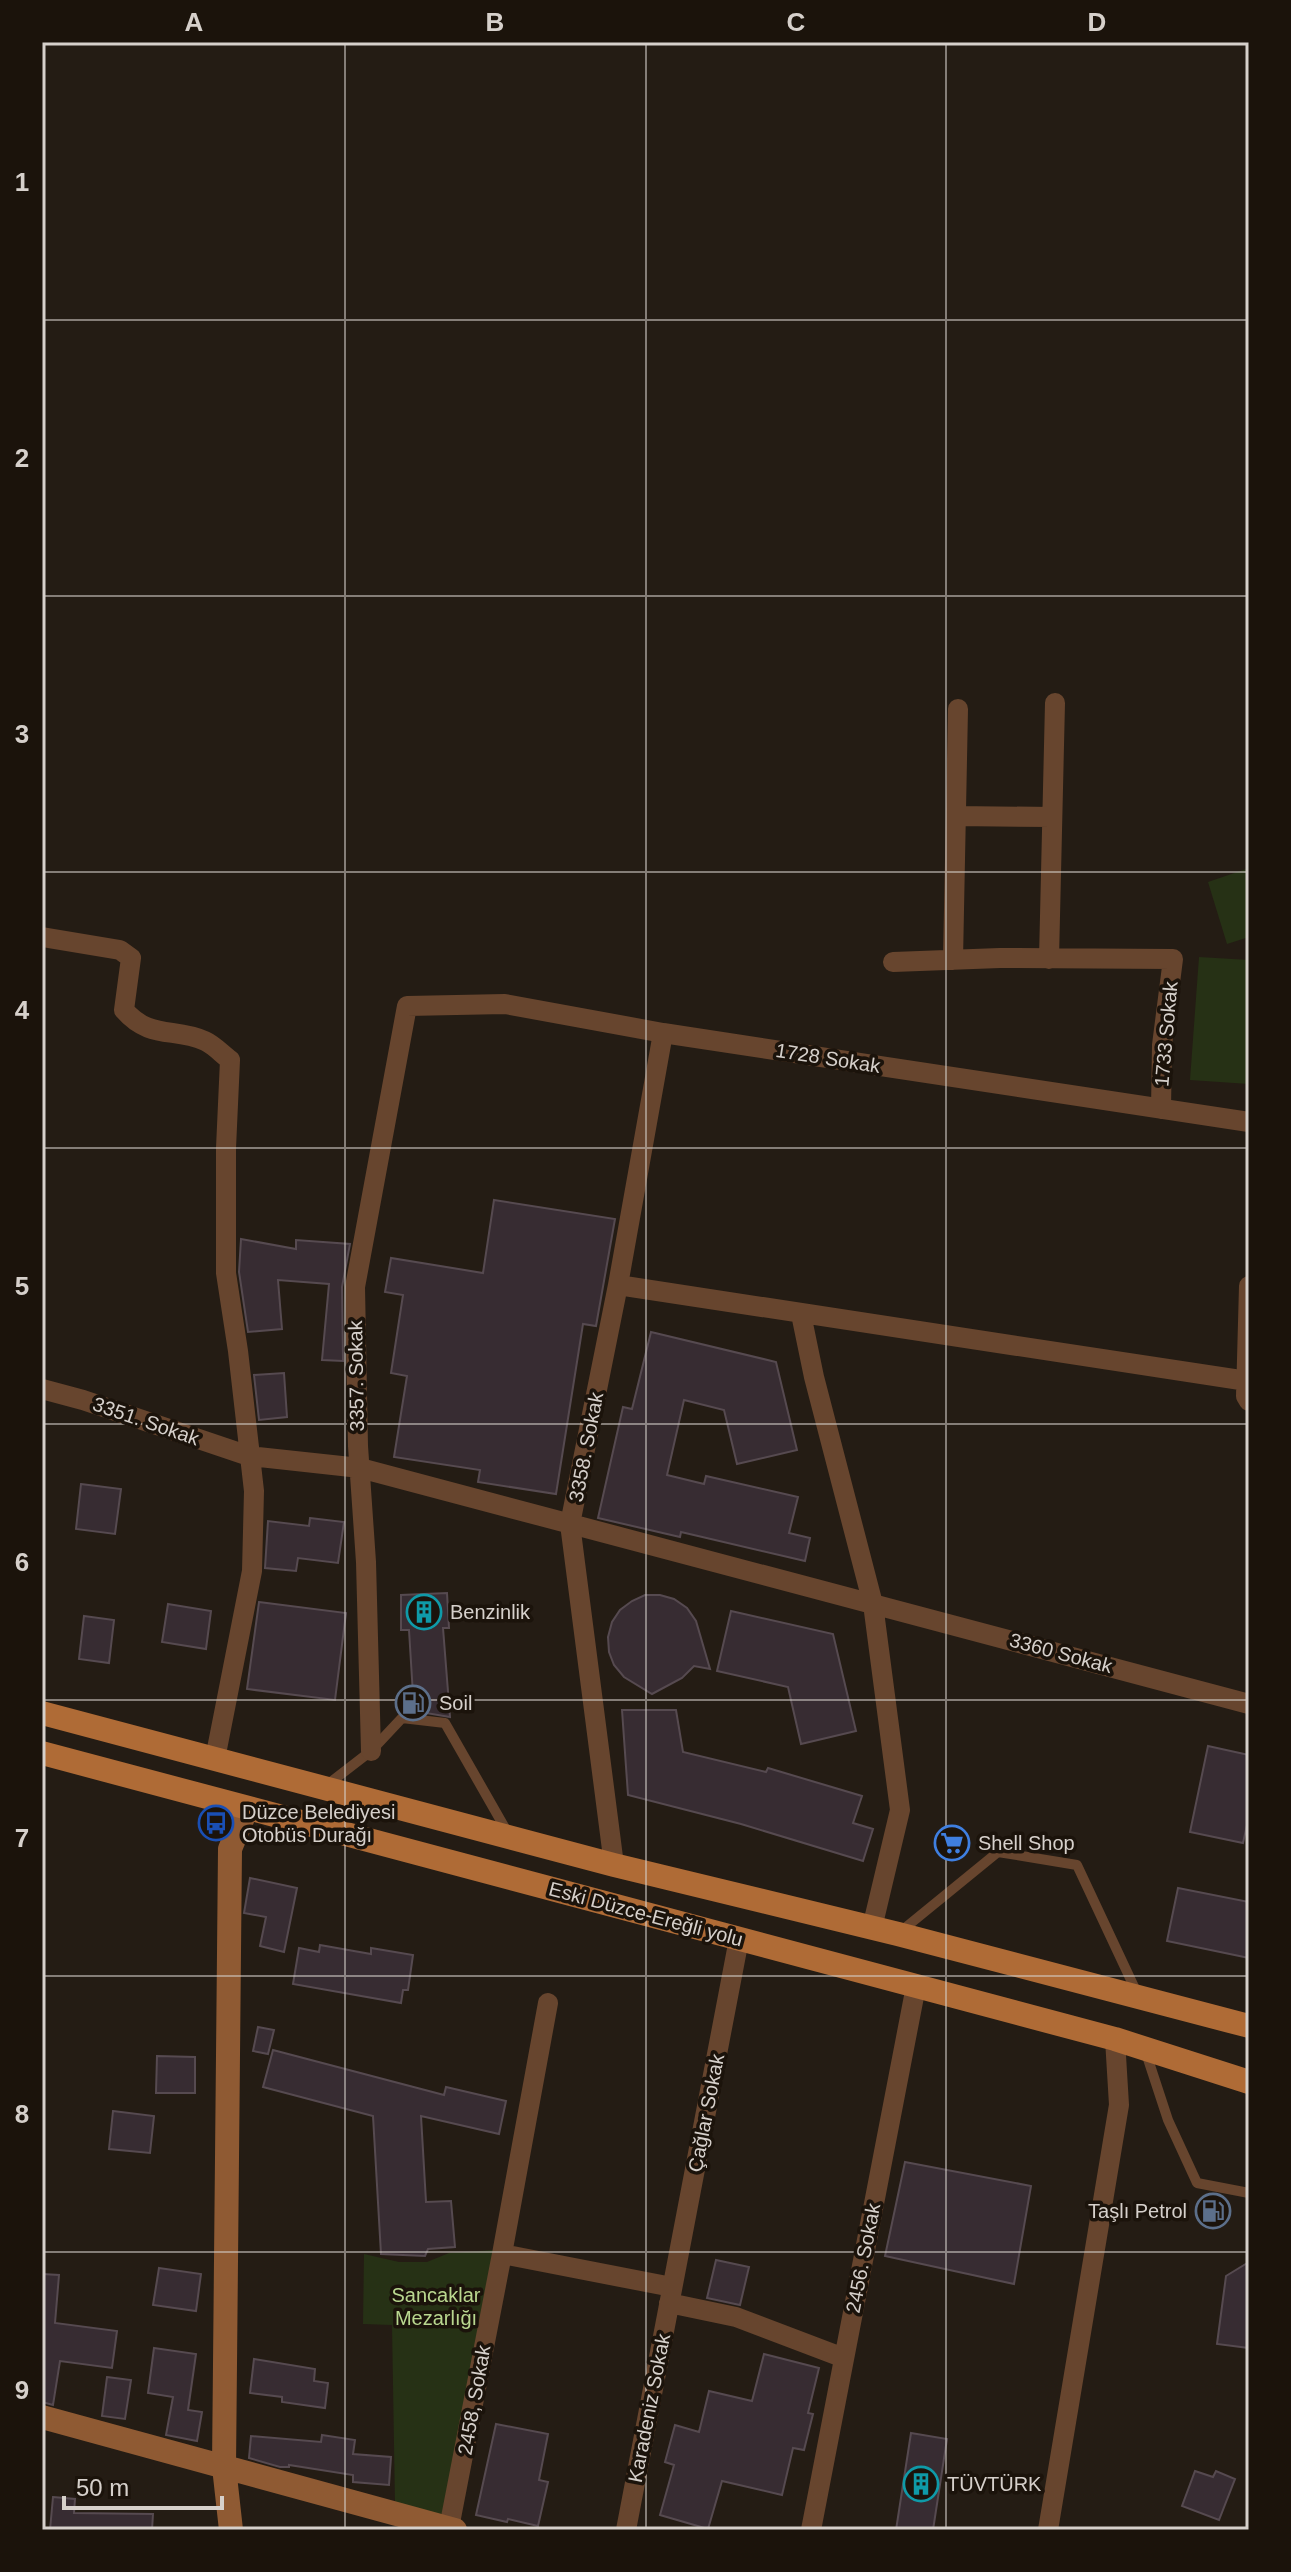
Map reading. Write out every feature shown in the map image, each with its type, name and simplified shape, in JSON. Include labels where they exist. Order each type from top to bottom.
[{"type":"main road","name":"Eski Düzce-Ereğli yolu","points":[[42,1713],[614,1865],[898,1934],[1249,2026]]},
{"type":"main road","name":"Eski Düzce-Ereğli yolu","points":[[42,1753],[1115,2039],[1249,2082]]},
{"type":"street","points":[[893,962],[1049,959],[1055,703]]},
{"type":"street","points":[[953,960],[958,709]]},
{"type":"street","points":[[956,816],[1052,817]]},
{"type":"street","points":[[42,937],[120,950],[131,958],[124,1010],[133,1021],[149,1030],[204,1041],[230,1060],[226,1273],[254,1491],[252,1571],[215,1759]]},
{"type":"street","name":"1733 Sokak","points":[[1049,959],[1173,959],[1162,1045],[1161,1109]]},
{"type":"street","name":"1728 Sokak","points":[[407,1006],[505,1004],[663,1033],[1249,1122]]},
{"type":"street","name":"3357. Sokak","points":[[371,1751],[355,1287],[407,1006]]},
{"type":"street","name":"3358. Sokak","points":[[614,1865],[570,1524],[618,1285],[663,1033]]},
{"type":"street","points":[[618,1285],[1248,1391],[1249,1286]]},
{"type":"street","points":[[801,1314],[814,1377],[873,1604],[900,1810],[872,1928]]},
{"type":"street","name":"3351. Sokak","points":[[42,1389],[249,1456],[360,1468],[570,1524]]},
{"type":"street","name":"3360 Sokak","points":[[570,1524],[1249,1704]]},
{"type":"street","points":[[231,2530],[224,2467],[230,1849],[247,1808]]},
{"type":"street","name":"Çağlar Sokak","points":[[671,2295],[739,1939]]},
{"type":"street","name":"2456. Sokak","points":[[811,2530],[916,1986]]},
{"type":"street","name":"2458, Sokak","points":[[452,2529],[548,2003]]},
{"type":"street","points":[[1048,2530],[1119,2105],[1115,2039]]},
{"type":"street","points":[[502,2254],[671,2295],[844,2358]]},
{"type":"street","name":"Karadeniz Sokak","points":[[626,2530],[671,2295]]},
{"type":"street","points":[[42,2417],[452,2529]]},
{"type":"lane","points":[[325,1787],[371,1751],[402,1718],[445,1723],[510,1836]]},
{"type":"lane","points":[[898,1934],[998,1852],[1077,1865],[1139,1999]]},
{"type":"lane","points":[[1145,2048],[1168,2120],[1197,2183],[1249,2193]]},
{"type":"green space","points":[[1246,869],[1249,880],[1249,937],[1227,944],[1208,882]]},
{"type":"green space","points":[[1199,957],[1249,960],[1249,1084],[1190,1080]]},
{"type":"green space","name":"Sancaklar Mezarlığı","points":[[494,2250],[442,2515],[395,2504],[392,2325],[363,2324],[364,2254],[399,2262],[427,2262],[449,2253]]},
{"type":"building","points":[[494,1200],[615,1219],[596,1326],[583,1324],[556,1494],[478,1482],[480,1470],[394,1457],[407,1376],[391,1373],[403,1295],[385,1292],[391,1258],[483,1273]]},
{"type":"building","points":[[241,1239],[296,1249],[296,1240],[350,1244],[342,1287],[343,1361],[322,1360],[329,1284],[278,1280],[282,1329],[248,1332],[239,1272]]},
{"type":"building","points":[[651,1332],[776,1362],[797,1450],[737,1464],[724,1410],[684,1400],[667,1475],[704,1484],[706,1476],[798,1497],[789,1533],[810,1538],[805,1561],[681,1532],[680,1537],[598,1518],[623,1407],[632,1409]]},
{"type":"building","points":[[284,1373],[287,1417],[259,1420],[254,1375]]},
{"type":"building","points":[[81,1484],[121,1489],[115,1534],[76,1529]]},
{"type":"building","points":[[310,1518],[344,1522],[338,1563],[298,1558],[296,1571],[265,1568],[268,1521],[309,1526]]},
{"type":"building","points":[[447,1593],[449,1628],[443,1628],[450,1717],[414,1711],[409,1630],[401,1630],[401,1595]]},
{"type":"building","points":[[645,1595],[674,1599],[687,1608],[696,1621],[710,1669],[694,1666],[682,1678],[652,1694],[624,1677],[614,1665],[609,1652],[608,1637],[612,1622],[620,1610]]},
{"type":"building","points":[[259,1602],[346,1613],[335,1700],[247,1689]]},
{"type":"building","points":[[168,1604],[211,1611],[206,1649],[162,1642]]},
{"type":"building","points":[[731,1611],[833,1634],[856,1731],[801,1744],[788,1687],[717,1671]]},
{"type":"building","points":[[84,1616],[114,1620],[109,1663],[79,1659]]},
{"type":"building","points":[[622,1710],[676,1710],[683,1752],[766,1772],[768,1768],[862,1796],[853,1823],[873,1829],[863,1861],[741,1824],[628,1795]]},
{"type":"building","points":[[1208,1746],[1249,1755],[1249,1816],[1243,1843],[1190,1832]]},
{"type":"building","points":[[250,1878],[297,1888],[284,1952],[260,1946],[266,1917],[244,1913]]},
{"type":"building","points":[[1178,1888],[1249,1902],[1249,1958],[1167,1941]]},
{"type":"building","points":[[320,1945],[371,1954],[371,1948],[413,1955],[408,1990],[403,1990],[401,2003],[293,1984],[299,1948],[319,1952]]},
{"type":"building","points":[[258,2027],[274,2030],[268,2054],[253,2051]]},
{"type":"building","points":[[273,2050],[444,2095],[446,2087],[506,2101],[499,2134],[421,2116],[426,2202],[451,2201],[455,2247],[428,2249],[425,2256],[381,2254],[373,2116],[263,2087]]},
{"type":"building","points":[[157,2056],[195,2057],[195,2093],[156,2093]]},
{"type":"building","points":[[113,2111],[154,2116],[150,2153],[109,2149]]},
{"type":"building","points":[[905,2162],[1031,2186],[1014,2284],[885,2256]]},
{"type":"building","points":[[716,2260],[749,2267],[740,2305],[707,2298]]},
{"type":"building","points":[[1249,2262],[1249,2348],[1217,2344],[1226,2276]]},
{"type":"building","points":[[159,2268],[201,2274],[196,2311],[153,2305]]},
{"type":"building","points":[[42,2274],[59,2275],[55,2323],[117,2331],[112,2368],[60,2361],[53,2405],[42,2402]]},
{"type":"building","points":[[154,2348],[196,2354],[188,2410],[202,2412],[197,2441],[166,2435],[173,2397],[148,2393]]},
{"type":"building","points":[[764,2354],[819,2368],[808,2413],[813,2414],[804,2450],[793,2448],[782,2495],[722,2481],[708,2529],[660,2515],[674,2465],[665,2462],[675,2425],[699,2432],[709,2391],[752,2401]]},
{"type":"building","points":[[254,2359],[315,2369],[314,2381],[328,2383],[325,2408],[282,2402],[282,2397],[250,2393]]},
{"type":"building","points":[[107,2377],[131,2380],[125,2419],[102,2416]]},
{"type":"building","points":[[496,2424],[548,2434],[539,2480],[548,2482],[538,2526],[476,2515]]},
{"type":"building","name":"TÜVTÜRK","points":[[911,2433],[947,2439],[933,2530],[896,2530]]},
{"type":"building","points":[[322,2435],[355,2440],[353,2454],[391,2457],[389,2485],[353,2482],[353,2475],[289,2465],[280,2467],[249,2458],[251,2436],[321,2442]]},
{"type":"building","points":[[1195,2471],[1213,2477],[1216,2471],[1235,2479],[1219,2520],[1182,2506]]},
{"type":"building","points":[[53,2497],[75,2499],[74,2513],[153,2514],[152,2530],[50,2530]]},
{"type":"place","name":"Benzinlik","points":[[424,1612]]},
{"type":"place","name":"Soil","points":[[413,1703]]},
{"type":"place","name":"Düzce Belediyesi Otobüs Durağı","points":[[216,1823]]},
{"type":"place","name":"Shell Shop","points":[[952,1843]]},
{"type":"place","name":"Taşlı Petrol","points":[[1213,2211]]},
{"type":"place","name":"TÜVTÜRK","points":[[921,2484]]}]
